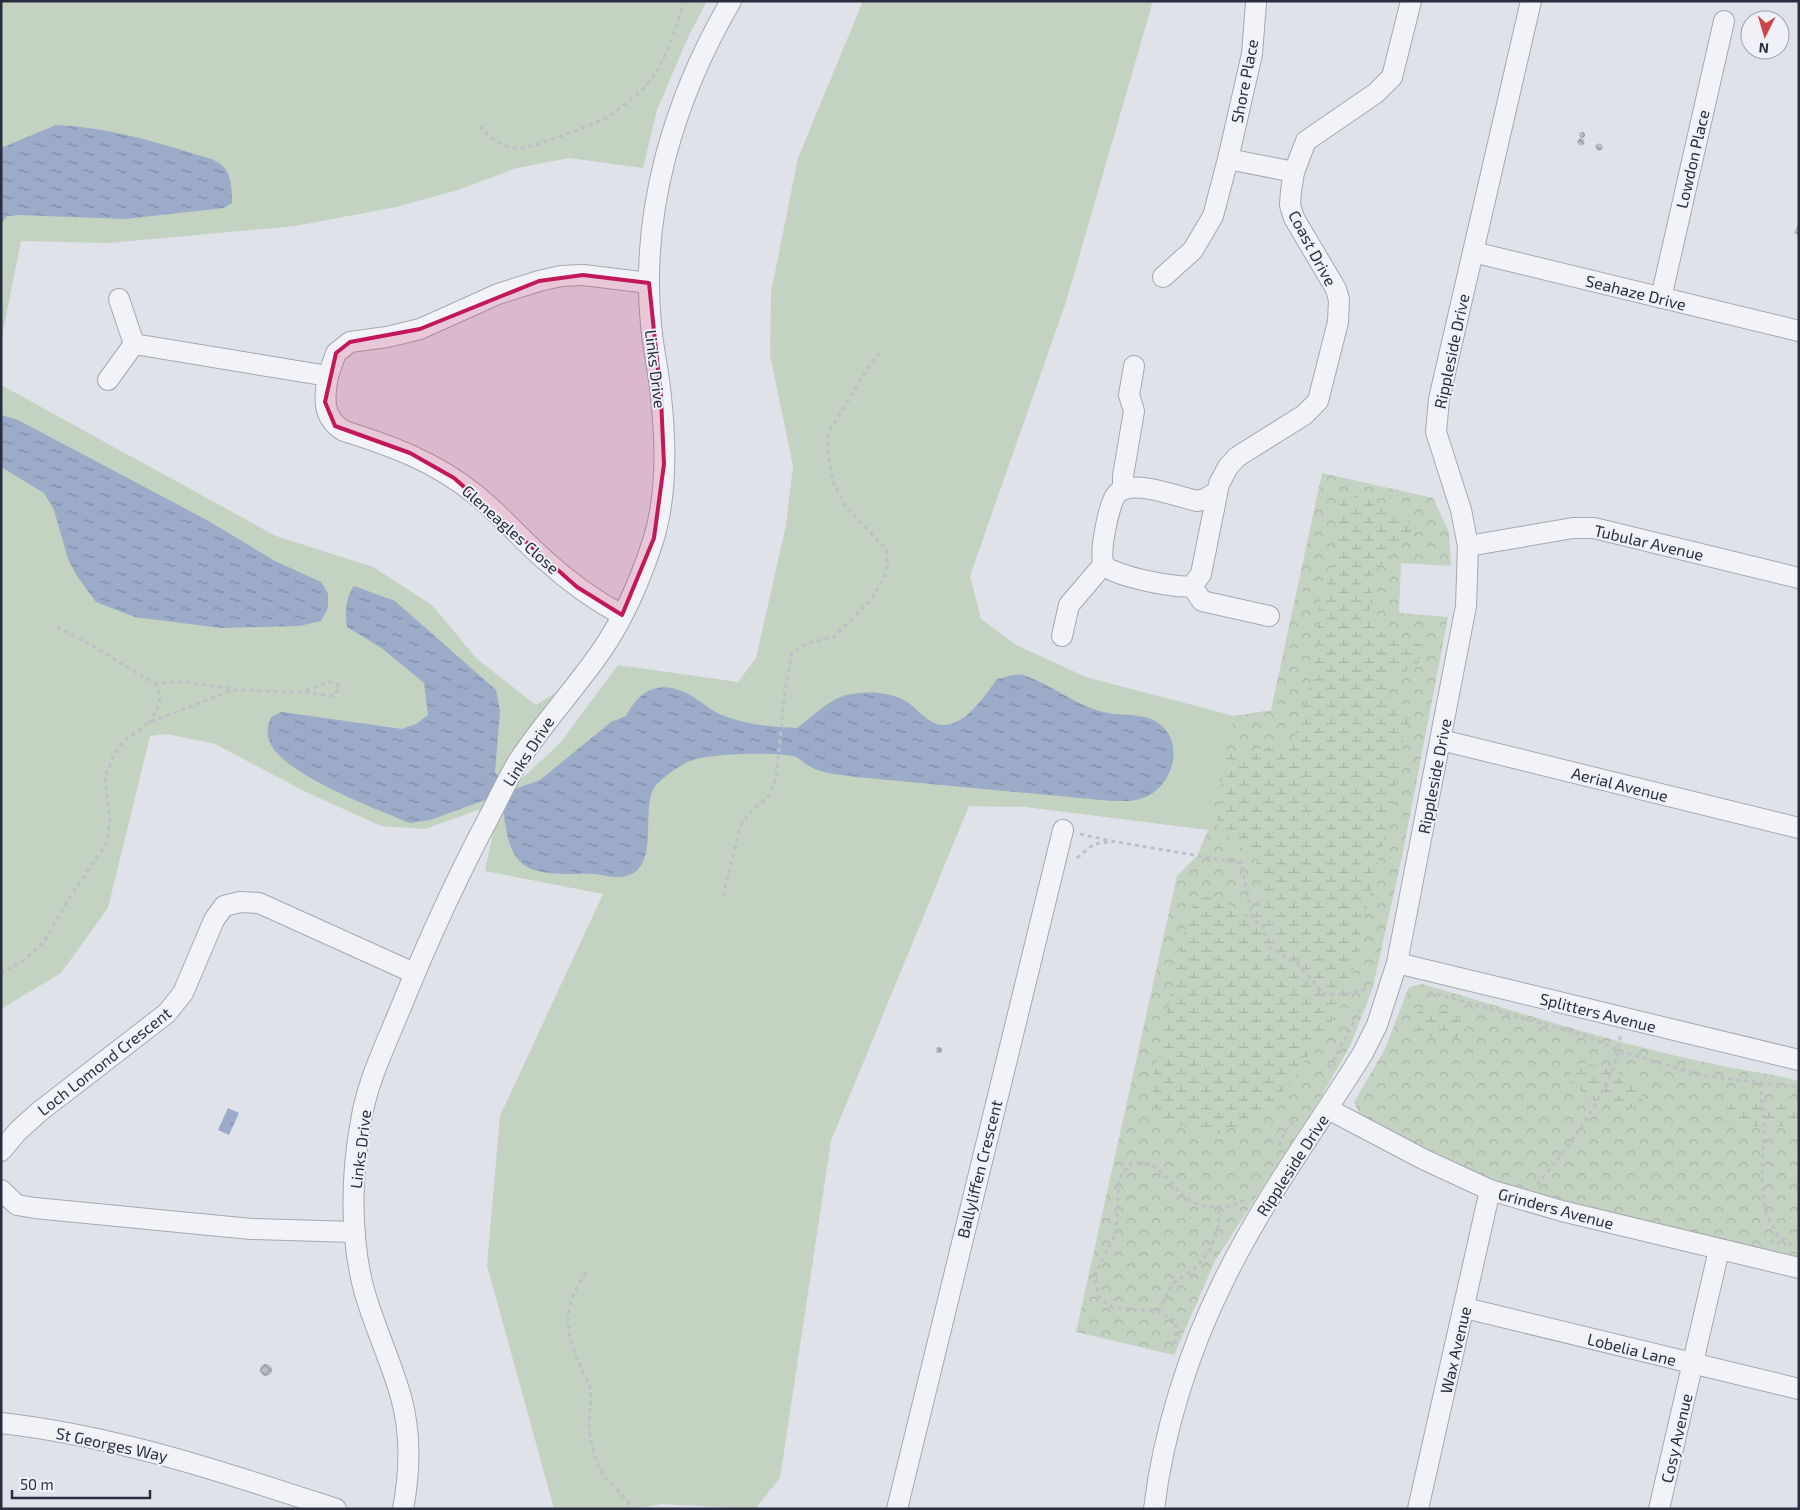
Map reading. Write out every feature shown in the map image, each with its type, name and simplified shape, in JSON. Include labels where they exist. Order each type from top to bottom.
[{"type":"street","name":"Links Drive","points":[[403,1509],[409,1470],[403,1408],[364,1288],[355,1232],[354,1199],[360,1122],[370,1084],[414,973],[466,859],[517,763],[556,708],[596,659],[622,615],[638,582],[654,538],[662,491],[664,442],[661,398],[650,322],[649,283],[657,194],[676,120],[702,54],[731,1]]},
{"type":"street","name":"Coast Drive","points":[[1192,586],[1201,574],[1217,492],[1222,476],[1237,458],[1312,409],[1322,389],[1338,322],[1339,300],[1336,289],[1294,218],[1290,205],[1294,172],[1306,141],[1376,93],[1392,77],[1411,1]]},
{"type":"street","name":"Rippleside Drive","points":[[1154,1509],[1178,1397],[1196,1345],[1222,1282],[1262,1210],[1328,1109],[1377,1025],[1397,963],[1466,606],[1468,546],[1461,510],[1436,432],[1438,399],[1532,1]]},
{"type":"street","name":"Shore Place","points":[[1164,277],[1193,250],[1213,216],[1252,54],[1256,3]]},
{"type":"street","name":"Lowdon Place","points":[[1661,298],[1724,21]]},
{"type":"street","points":[[1228,159],[1294,172]]},
{"type":"street","name":"Seahaze Drive","points":[[1473,252],[1799,331]]},
{"type":"street","name":"Gleneagles Close","points":[[622,615],[577,588],[540,556],[493,508],[454,478],[410,453],[344,431],[335,426],[325,410],[328,376],[336,353],[350,342],[387,337],[420,329],[498,294],[538,280],[583,275],[612,277],[649,283]]},
{"type":"street","points":[[119,299],[134,344]]},
{"type":"street","points":[[134,344],[328,376]]},
{"type":"street","points":[[108,380],[134,344]]},
{"type":"street","points":[[1123,489],[1123,476],[1134,411],[1129,395],[1134,366]]},
{"type":"street","points":[[1217,492],[1197,501],[1144,489],[1123,489],[1115,495],[1111,504],[1101,552],[1104,564],[1113,572],[1175,587],[1192,586],[1202,601],[1269,616]]},
{"type":"street","name":"Tubular Avenue","points":[[1468,546],[1573,528],[1594,528],[1799,578]]},
{"type":"street","points":[[1062,636],[1069,605],[1104,564]]},
{"type":"street","name":"Aerial Avenue","points":[[1441,740],[1799,828]]},
{"type":"street","name":"Ballyliffen Crescent","points":[[897,1509],[1063,830]]},
{"type":"street","name":"Loch Lomond Crescent","points":[[1,1151],[18,1131],[39,1112],[167,1013],[189,981],[218,912],[232,903],[249,901],[268,906],[414,973]]},
{"type":"street","name":"Splitters Avenue","points":[[1397,963],[1799,1060]]},
{"type":"street","name":"Grinders Avenue","points":[[1328,1109],[1425,1160],[1490,1190],[1533,1203],[1719,1250],[1799,1268]]},
{"type":"street","points":[[1,1190],[18,1205],[35,1208],[251,1230],[355,1232]]},
{"type":"street","name":"Wax Avenue","points":[[1418,1509],[1465,1308],[1490,1190]]},
{"type":"street","name":"Cosy Avenue","points":[[1659,1509],[1719,1250]]},
{"type":"street","name":"Lobelia Lane","points":[[1465,1308],[1799,1389]]},
{"type":"street","name":"St Georges Way","points":[[1,1424],[80,1436],[174,1457],[336,1509]]},
{"type":"path","points":[[480,126],[494,142],[521,148],[535,146],[607,117],[649,83],[672,38],[680,17],[683,1]]},
{"type":"path","points":[[723,896],[740,827],[750,812],[770,795],[776,779],[785,691],[792,652],[808,643],[834,637],[870,601],[883,580],[888,564],[886,550],[846,507],[833,482],[828,453],[828,433],[866,371],[882,351]]},
{"type":"path","points":[[1,974],[23,961],[43,943],[72,894],[97,860],[106,844],[110,822],[105,777],[113,757],[123,742],[148,723],[157,712],[161,698],[154,683],[93,646],[57,628]]},
{"type":"path","points":[[154,683],[186,682],[233,690],[302,692],[331,696],[340,689],[337,684],[330,682],[302,692]]},
{"type":"path","points":[[148,723],[233,690]]},
{"type":"path","points":[[1063,830],[1111,841],[1241,863],[1253,920],[1263,926],[1267,946],[1297,963],[1324,994],[1349,994],[1373,988],[1368,996]]},
{"type":"path","points":[[1428,992],[1587,1036],[1620,1051],[1705,1076],[1799,1087]]},
{"type":"path","points":[[1328,1071],[1364,1004]]},
{"type":"path","points":[[1533,1203],[1540,1181],[1568,1148],[1596,1102],[1620,1051],[1620,1017]]},
{"type":"path","points":[[1760,1083],[1764,1128],[1761,1167],[1767,1217],[1783,1240],[1799,1248]]},
{"type":"path","points":[[1278,1146],[1286,1130],[1298,1116]]},
{"type":"path","points":[[1175,1347],[1176,1322],[1158,1311],[1114,1308],[1099,1297],[1094,1276],[1116,1233],[1119,1178],[1132,1163],[1149,1164],[1168,1178],[1187,1199],[1218,1209],[1241,1203],[1251,1190]]},
{"type":"path","points":[[1158,1311],[1172,1284],[1197,1267],[1211,1248],[1218,1227],[1218,1209]]},
{"type":"path","points":[[586,1273],[577,1284],[568,1304],[567,1324],[580,1367],[588,1383],[591,1402],[589,1423],[598,1466],[606,1480],[632,1509]]},
{"type":"highlighted area","points":[[583,275],[649,283],[661,398],[664,464],[654,538],[622,615],[577,587],[454,478],[410,453],[335,426],[325,402],[336,353],[350,342],[420,329],[539,281]]},
{"type":"green space","points":[[1,1],[707,1],[689,35],[657,110],[643,168],[569,158],[517,168],[458,190],[396,207],[295,226],[109,243],[21,241],[1,341]]},
{"type":"green space","points":[[863,1],[1153,1],[1066,302],[970,576],[981,619],[1016,645],[1086,677],[1234,716],[1208,830],[1025,807],[969,806],[831,1141],[780,1478],[755,1509],[662,1504],[635,1509],[554,1509],[487,1265],[500,1116],[603,894],[485,871],[495,822],[478,810],[425,829],[381,826],[304,791],[215,744],[167,734],[150,736],[108,908],[61,973],[1,1009],[1,385],[276,536],[373,567],[432,605],[477,659],[536,705],[555,693],[504,776],[518,782],[561,742],[618,665],[738,682],[756,658],[786,525],[793,466],[770,355],[771,292],[798,158]]},
{"type":"green space","points":[[1322,473],[1433,498],[1449,532],[1451,566],[1401,563],[1399,613],[1448,617],[1403,852],[1373,987],[1351,1044],[1320,1099],[1215,1261],[1174,1355],[1076,1332],[1177,876],[1197,856],[1208,830],[1234,716],[1271,710]]},
{"type":"green space","points":[[1356,496],[1401,512],[1416,533],[1374,571],[1369,613],[1386,635],[1423,645],[1417,667],[1391,677],[1389,696],[1408,717],[1393,800],[1361,932],[1349,994],[1296,1075],[1262,1117],[1213,1135],[1157,1118],[1152,1084],[1186,923],[1197,897],[1220,897],[1235,910],[1253,920],[1262,899],[1256,859],[1217,826],[1225,754],[1248,752],[1293,741],[1314,670],[1319,604],[1338,554],[1337,503]]},
{"type":"green space","points":[[1422,984],[1637,1046],[1799,1081],[1799,1260],[1492,1182],[1360,1115],[1354,1102],[1385,1049],[1409,987]]},
{"type":"green space","points":[[1425,1008],[1451,1012],[1468,1025],[1463,1036],[1442,1040],[1414,1031],[1412,1016]]},
{"type":"green space","points":[[1581,1063],[1612,1068],[1643,1090],[1642,1106],[1624,1110],[1596,1102],[1572,1084],[1569,1070]]},
{"type":"green space","points":[[1761,1099],[1784,1103],[1799,1110],[1799,1121],[1796,1126],[1736,1126],[1723,1116],[1726,1105]]},
{"type":"water","points":[[56,125],[124,134],[212,160],[223,166],[228,174],[231,184],[232,203],[224,208],[125,219],[7,216],[1,224],[1,148]]},
{"type":"water","points":[[1,415],[18,420],[205,519],[275,561],[321,582],[328,593],[328,608],[321,621],[299,626],[221,628],[135,617],[96,602],[77,576],[68,559],[54,510],[44,493],[1,467]]},
{"type":"water","points":[[354,586],[395,601],[496,690],[500,711],[495,772],[500,779],[515,789],[540,780],[611,722],[626,716],[639,698],[646,692],[654,689],[663,687],[681,691],[692,696],[710,709],[740,721],[759,725],[797,728],[837,699],[852,694],[871,692],[902,699],[932,722],[942,725],[952,724],[970,712],[997,679],[1014,675],[1023,675],[1033,679],[1093,709],[1144,717],[1159,723],[1171,738],[1173,759],[1171,769],[1160,787],[1143,798],[1112,801],[838,775],[820,771],[795,757],[783,755],[741,754],[712,756],[686,762],[660,781],[654,788],[650,799],[646,853],[642,864],[634,872],[622,877],[612,877],[595,874],[542,872],[525,866],[519,860],[510,845],[503,810],[485,800],[430,820],[410,823],[359,802],[320,783],[288,763],[271,745],[268,727],[271,717],[282,712],[402,729],[416,724],[428,715],[424,683],[383,649],[347,627],[346,606]]},
{"type":"water","points":[[228,1108],[239,1113],[229,1135],[218,1130]]},
{"type":"building","points":[[1582,132],[1585,135],[1582,138],[1579,135]]},
{"type":"building","points":[[1581,139],[1584,142],[1581,145],[1578,142]]},
{"type":"building","points":[[1599,144],[1602,147],[1599,150],[1596,147]]},
{"type":"building","points":[[1799,222],[1799,235],[1794,233]]},
{"type":"building","points":[[939,1047],[942,1050],[939,1053],[936,1050]]},
{"type":"building","points":[[266,1364],[272,1370],[266,1376],[260,1370]]}]
